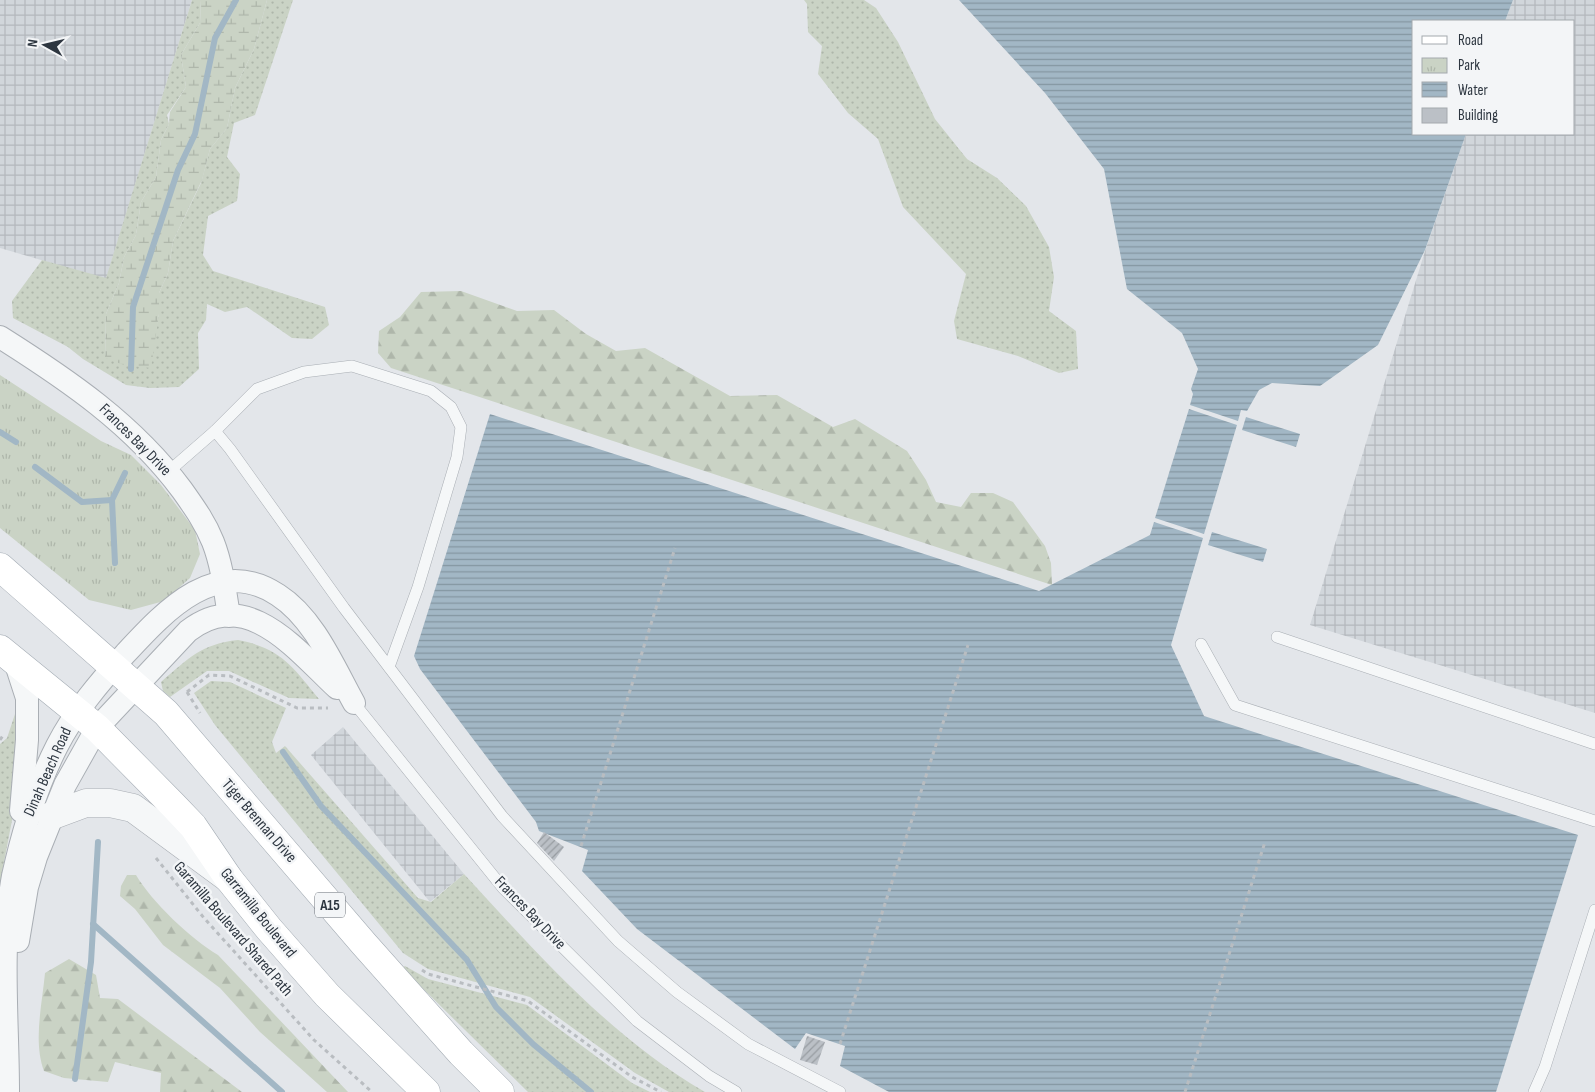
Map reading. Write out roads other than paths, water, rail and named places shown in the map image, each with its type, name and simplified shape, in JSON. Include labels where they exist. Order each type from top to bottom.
[{"type":"main road","name":"Tiger Brennan Drive","points":[[0,567],[166,713],[364,944],[461,1053],[500,1092]]},
{"type":"main road","points":[[8,655],[87,719]]},
{"type":"main road","name":"Garramilla Boulevard","points":[[87,719],[193,826],[230,879],[269,929],[327,995],[426,1092]]},
{"type":"street","name":"Frances Bay Drive","points":[[0,337],[94,400],[126,428],[168,472],[207,528],[219,560],[229,616],[253,620],[278,632],[354,703]]},
{"type":"street","name":"Frances Bay Drive","points":[[223,582],[256,585],[268,589],[286,601],[312,632],[354,703]]},
{"type":"street","name":"Dinah Beach Road","points":[[87,719],[114,667],[174,604],[197,590],[223,582]]},
{"type":"street","name":"Dinah Beach Road","points":[[8,1092],[4,938],[14,874],[35,795],[57,746],[87,719],[136,685],[179,639],[196,625],[211,618],[229,616]]},
{"type":"street","points":[[8,655],[28,698],[28,740],[14,874]]},
{"type":"street","points":[[5,1018],[28,887],[51,816],[65,786],[87,719]]},
{"type":"street","points":[[51,816],[86,804],[110,802],[133,808],[230,879]]},
{"type":"lane","points":[[168,472],[215,431],[257,390],[304,372],[352,366],[432,391],[451,407],[460,427],[457,458],[418,587],[389,667]]},
{"type":"lane","points":[[215,431],[389,667],[502,816],[618,941],[678,992],[748,1044],[840,1092]]},
{"type":"lane","points":[[1277,638],[1595,744]]},
{"type":"lane","points":[[1201,644],[1235,705],[1595,821]]},
{"type":"lane","name":"Frances Bay Drive","points":[[354,703],[503,888],[637,1021],[709,1076],[736,1092]]},
{"type":"lane","points":[[1534,1092],[1545,1067],[1595,910]]},
{"type":"water","points":[[959,0],[1513,0],[1505,20],[1412,20],[1412,135],[1466,135],[1425,250],[1378,345],[1320,386],[1272,383],[1259,390],[1247,411],[1241,410],[1238,421],[1190,405],[1193,394],[1191,389],[1198,369],[1182,333],[1127,289],[1104,169],[1045,93]]},
{"type":"water","points":[[1189,409],[1237,425],[1204,534],[1155,518]]},
{"type":"water","points":[[490,414],[1039,591],[1150,535],[1154,522],[1203,538],[1171,645],[1204,716],[1578,835],[1496,1092],[889,1092],[840,1066],[845,1046],[806,1033],[795,1049],[637,929],[582,871],[588,850],[539,831],[536,822],[420,669],[414,656]]},
{"type":"water","points":[[1246,417],[1300,434],[1296,447],[1242,430]]},
{"type":"water","points":[[1212,532],[1267,549],[1263,562],[1208,545]]},
{"type":"waterway","points":[[131,369],[133,307],[178,170],[195,134],[215,38],[236,0]]},
{"type":"waterway","points":[[0,432],[16,442]]},
{"type":"waterway","points":[[35,467],[82,502],[112,500]]},
{"type":"waterway","points":[[115,563],[112,500],[125,473]]},
{"type":"waterway","points":[[283,752],[321,806],[467,960],[496,1007],[533,1044],[591,1092]]},
{"type":"waterway","points":[[75,1079],[91,962],[98,842]]},
{"type":"waterway","points":[[93,924],[282,1092]]}]
